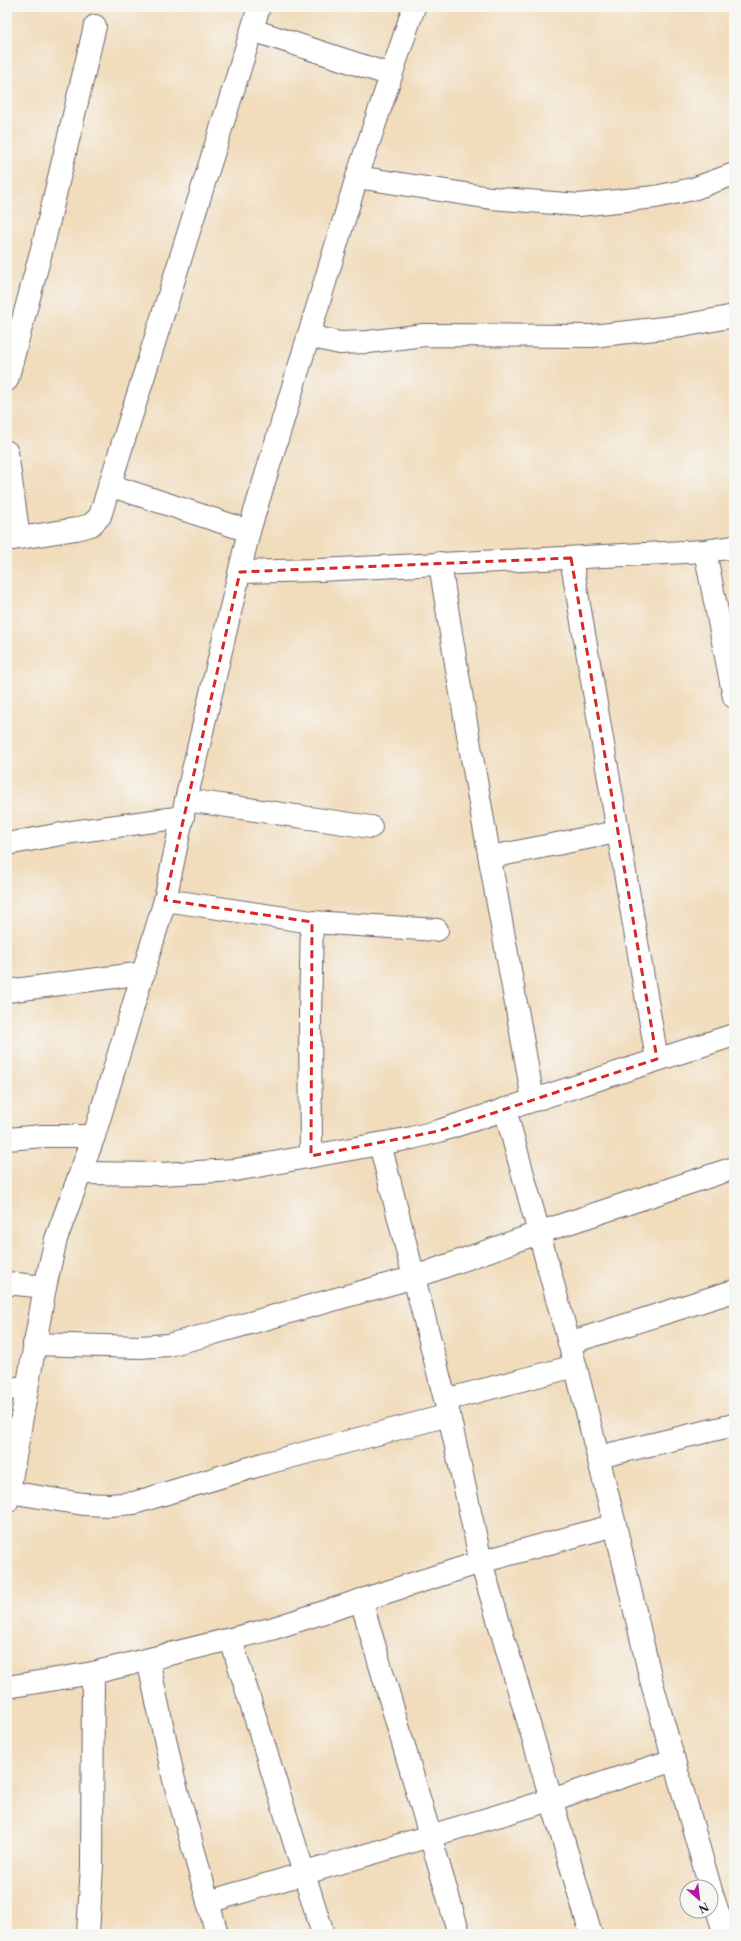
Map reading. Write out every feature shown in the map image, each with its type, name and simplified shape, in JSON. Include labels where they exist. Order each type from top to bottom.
[{"type":"street","points":[[7,452],[13,539],[91,525],[100,516],[259,7]]},
{"type":"street","points":[[414,7],[357,177],[250,531],[165,900],[94,1136],[56,1239],[34,1344],[17,1388],[8,1497],[83,1504],[109,1505],[134,1503],[447,1408],[575,1366]]},
{"type":"street","points":[[7,380],[45,237],[94,26]]},
{"type":"street","points":[[252,30],[391,75]]},
{"type":"street","points":[[357,177],[491,198],[579,205],[655,197],[693,189],[733,178]]},
{"type":"street","points":[[308,336],[340,343],[368,342],[424,335],[592,336],[682,326],[734,316]]},
{"type":"street","points":[[109,485],[250,531]]},
{"type":"street","points":[[240,572],[319,570],[440,563],[571,558],[705,551],[734,547]]},
{"type":"street","points":[[705,551],[734,697]]},
{"type":"street","points":[[571,558],[656,1059]]},
{"type":"street","points":[[440,563],[459,687],[491,856],[533,1100]]},
{"type":"street","points":[[7,844],[185,808],[371,826]]},
{"type":"street","points":[[491,856],[617,832]]},
{"type":"street","points":[[165,900],[312,922],[436,930]]},
{"type":"street","points":[[311,1156],[310,1014],[312,922]]},
{"type":"street","points":[[7,991],[144,973]]},
{"type":"street","points":[[81,1173],[160,1174],[235,1170],[380,1144],[439,1131],[656,1059],[734,1035]]},
{"type":"street","points":[[505,1109],[575,1366],[615,1525],[651,1680],[708,1879]]},
{"type":"street","points":[[7,1139],[94,1136]]},
{"type":"street","points":[[380,1144],[415,1277],[447,1408],[481,1562],[591,1934]]},
{"type":"street","points":[[34,1344],[140,1347],[168,1345],[415,1277],[538,1233],[734,1168]]},
{"type":"street","points":[[7,1283],[45,1287]]},
{"type":"street","points":[[569,1343],[734,1291]]},
{"type":"street","points":[[598,1457],[734,1425]]},
{"type":"street","points":[[7,1687],[93,1673],[231,1640],[271,1629],[481,1562],[615,1525]]},
{"type":"street","points":[[361,1600],[459,1934]]},
{"type":"street","points":[[231,1640],[323,1934]]},
{"type":"street","points":[[148,1660],[174,1780],[218,1934]]},
{"type":"street","points":[[88,1934],[92,1865],[93,1673]]},
{"type":"street","points":[[208,1902],[551,1800],[674,1760]]},
{"type":"street","points":[[719,1916],[725,1934]]},
{"type":"highlighted area","points":[[571,558],[657,1059],[439,1131],[311,1156],[312,922],[165,900],[240,572]]}]
